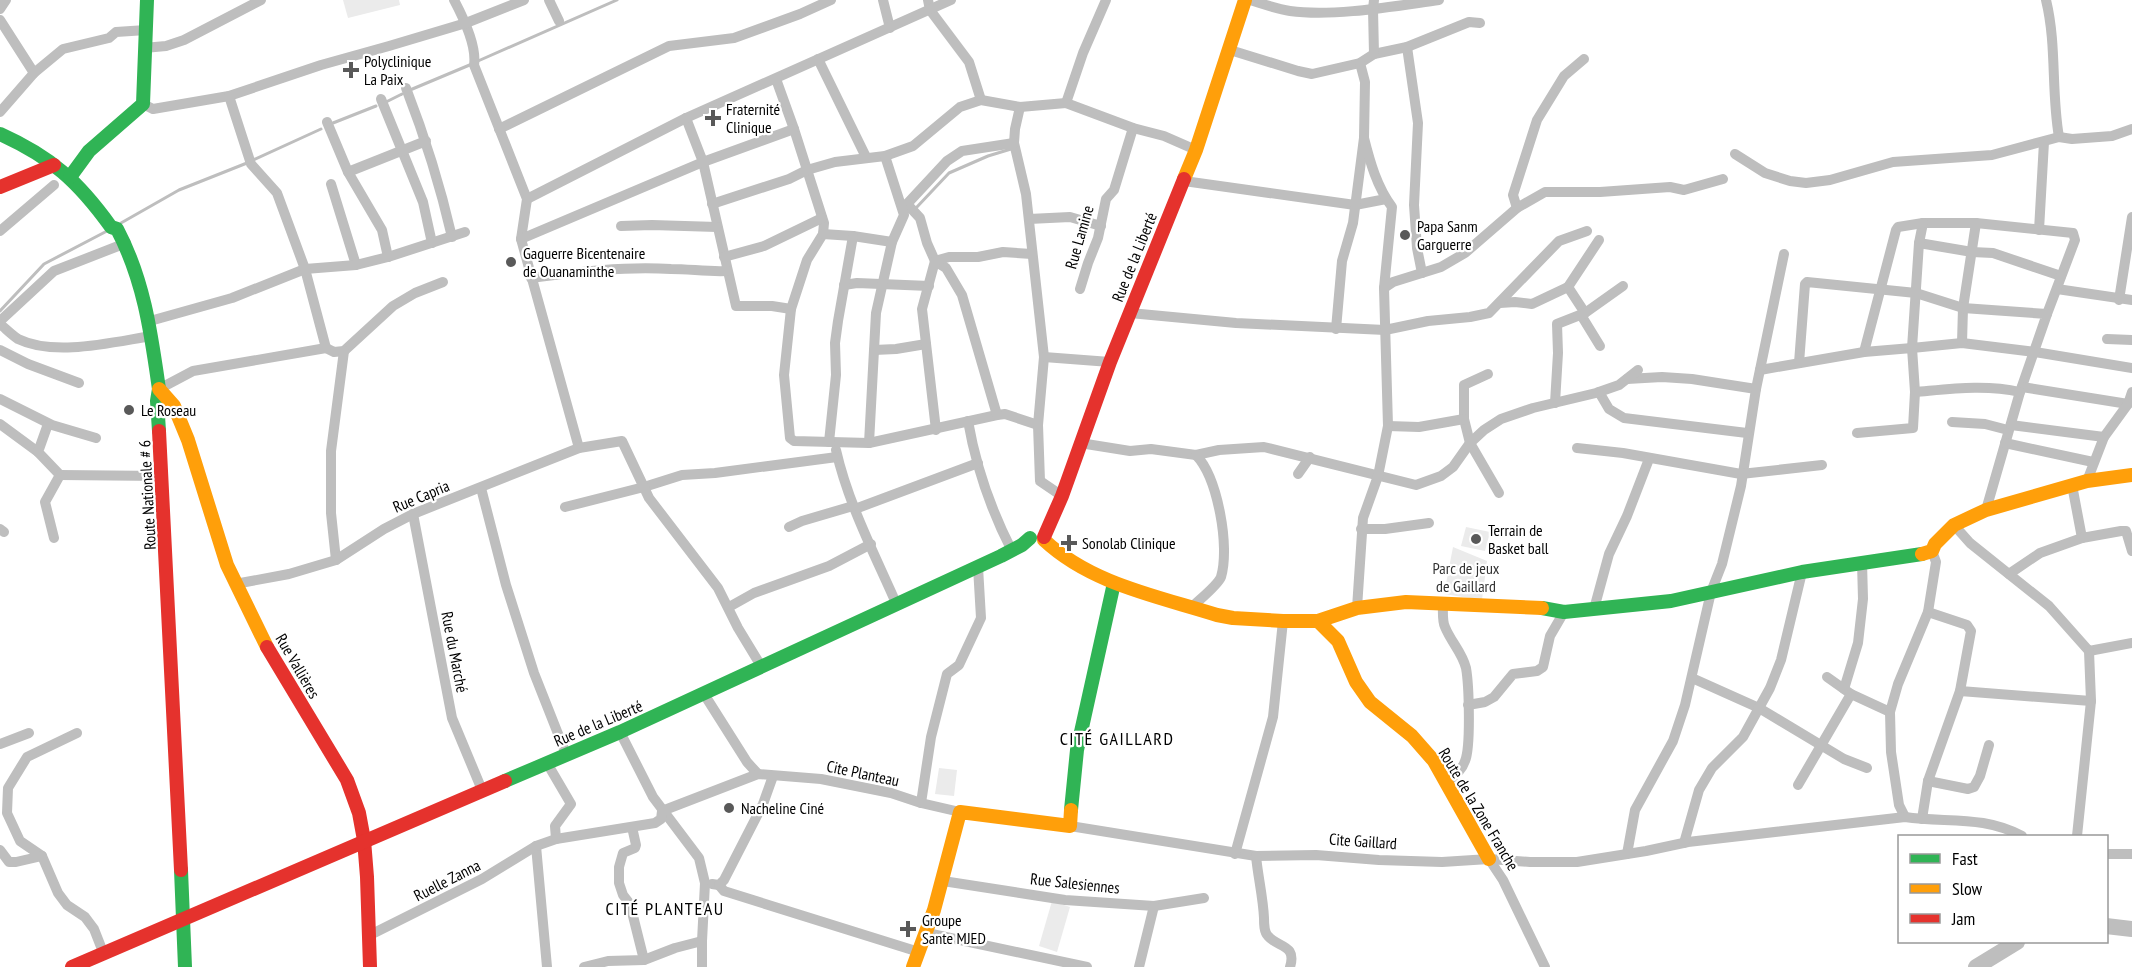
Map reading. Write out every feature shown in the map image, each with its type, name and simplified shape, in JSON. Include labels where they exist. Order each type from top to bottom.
[{"type":"street","points":[[0,9],[6,0]]},
{"type":"street","points":[[70,177],[89,151],[143,104],[147,0]]},
{"type":"street","points":[[144,48],[166,46],[184,40],[261,0]]},
{"type":"street","points":[[454,0],[466,22],[475,62],[527,199],[521,239],[579,448]]},
{"type":"street","points":[[143,104],[153,109],[229,96],[321,65],[466,22],[524,0]]},
{"type":"street","points":[[549,0],[559,21]]},
{"type":"street","points":[[499,129],[669,46],[734,38],[831,0]]},
{"type":"street","points":[[883,0],[890,28]]},
{"type":"street","points":[[527,199],[686,118],[890,28],[929,5],[951,0]]},
{"type":"street","points":[[1066,103],[1083,53],[1106,0]]},
{"type":"street","points":[[1248,0],[1290,11],[1323,12],[1373,4],[1439,0]]},
{"type":"street","name":"Rue de la Liberté","points":[[72,967],[620,732],[896,603],[1036,541],[1062,496],[1110,362],[1196,150],[1248,0]]},
{"type":"street","points":[[2046,0],[2054,54],[2054,100],[2059,137]]},
{"type":"street","points":[[1373,4],[1374,54]]},
{"type":"street","points":[[929,5],[969,62],[981,100]]},
{"type":"street","points":[[0,20],[34,73]]},
{"type":"street","points":[[1230,50],[1311,74],[1360,63],[1374,54],[1407,47],[1469,22],[1480,23]]},
{"type":"street","points":[[0,112],[34,73],[63,49],[109,38],[116,32],[146,30]]},
{"type":"street","points":[[1407,47],[1418,123],[1414,205],[1417,248],[1422,273]]},
{"type":"street","points":[[818,59],[866,157]]},
{"type":"street","points":[[1517,208],[1513,195],[1537,120],[1564,76],[1584,59]]},
{"type":"street","points":[[1336,329],[1342,261],[1353,223],[1364,138],[1365,82],[1360,63]]},
{"type":"street","points":[[776,79],[822,218],[823,234],[807,260],[791,309],[784,375],[790,438],[794,441],[869,443],[1005,414],[1038,425]]},
{"type":"street","points":[[406,88],[442,190],[452,237]]},
{"type":"street","points":[[229,96],[249,161],[277,193],[305,269],[326,348]]},
{"type":"street","points":[[381,99],[423,202],[432,243]]},
{"type":"street","points":[[712,204],[789,179],[807,170],[835,162],[885,156],[913,146],[960,107],[981,100],[1020,107],[1066,103],[1133,128],[1164,136],[1196,150]]},
{"type":"street","points":[[1020,107],[1015,129],[1016,148],[1026,194],[1044,357],[1038,425],[1040,481],[1062,496]]},
{"type":"street","points":[[686,118],[703,162],[736,306],[772,306],[791,309]]},
{"type":"street","points":[[327,122],[348,172],[382,230],[388,257]]},
{"type":"street","name":"Rue Lamine","points":[[1080,289],[1098,238],[1106,199],[1114,190],[1133,128]]},
{"type":"street","points":[[521,239],[703,162],[794,129]]},
{"type":"street","points":[[1735,154],[1765,173],[1790,181],[1806,183],[1830,180],[1893,162],[1992,155],[2059,137],[2072,140],[2112,136],[2132,129]]},
{"type":"street","name":"Route Nationale # 6","points":[[0,134],[35,150],[70,177],[114,228],[126,243],[137,268],[150,321],[159,389],[157,401],[185,967]]},
{"type":"street","points":[[1357,608],[1361,529],[1378,476],[1388,426],[1384,288],[1392,207],[1371,168],[1364,138]]},
{"type":"street","points":[[348,172],[426,141]]},
{"type":"street","points":[[2039,230],[2044,142]]},
{"type":"street","points":[[869,443],[876,313],[892,242],[906,209],[947,161],[962,151],[1016,148]]},
{"type":"street","points":[[885,156],[906,209],[920,218],[935,261],[946,267],[962,295],[997,415]]},
{"type":"street","points":[[0,187],[54,165]]},
{"type":"street","points":[[1384,288],[1393,282],[1441,267],[1465,253],[1517,208],[1545,192],[1600,192],[1670,187],[1684,190],[1723,180]]},
{"type":"street","points":[[1184,181],[1355,205],[1386,199]]},
{"type":"street","points":[[0,231],[54,184]]},
{"type":"street","points":[[331,184],[356,265]]},
{"type":"street","points":[[1029,219],[1070,217],[1101,226]]},
{"type":"street","points":[[2119,300],[2132,217]]},
{"type":"street","points":[[724,257],[764,246],[822,218]]},
{"type":"street","points":[[1857,433],[1913,428],[1915,392],[1912,348],[1919,243],[1923,223]]},
{"type":"street","points":[[1864,352],[1898,227],[1923,223],[1976,223],[2075,235],[2021,389],[1986,510]]},
{"type":"street","points":[[1962,343],[1963,308],[1976,223]]},
{"type":"street","points":[[621,226],[717,227]]},
{"type":"street","points":[[1130,312],[1236,323],[1385,330],[1428,321],[1480,315],[1490,312],[1500,303],[1559,241],[1587,231]]},
{"type":"street","points":[[150,321],[232,298],[305,269],[356,265],[465,232]]},
{"type":"street","points":[[823,234],[892,242]]},
{"type":"street","points":[[853,236],[835,343],[836,375],[832,442],[854,508],[896,603]]},
{"type":"street","points":[[1500,303],[1532,304],[1568,287],[1599,240]]},
{"type":"street","points":[[126,243],[54,271],[0,323],[18,339],[48,347],[108,343],[152,336]]},
{"type":"street","points":[[1919,243],[1972,252],[1993,253],[2061,276]]},
{"type":"street","points":[[935,261],[949,257],[978,258],[1003,252],[1032,254]]},
{"type":"street","points":[[1627,854],[1635,810],[1672,741],[1692,678],[1710,592],[1724,555],[1741,486],[1747,433],[1784,254]]},
{"type":"street","points":[[935,261],[922,309],[936,430]]},
{"type":"street","points":[[531,278],[604,270],[671,268],[700,272],[727,271]]},
{"type":"street","points":[[159,389],[193,372],[326,348],[334,352],[344,351],[393,306],[415,293],[443,282]]},
{"type":"street","points":[[1799,363],[1807,282],[1916,293],[1963,308],[2047,314]]},
{"type":"street","points":[[844,285],[857,283],[929,286]]},
{"type":"street","points":[[1556,403],[1557,324],[1583,314],[1623,286]]},
{"type":"street","points":[[1568,287],[1600,346]]},
{"type":"street","points":[[2056,289],[2119,300],[2132,300]]},
{"type":"street","points":[[2107,339],[2132,340]]},
{"type":"street","points":[[1760,370],[1864,352],[1962,343],[2035,351],[2132,368]]},
{"type":"street","points":[[874,350],[926,344]]},
{"type":"street","points":[[0,350],[28,364],[79,383]]},
{"type":"street","points":[[336,560],[331,513],[331,451],[344,351]]},
{"type":"street","points":[[1044,357],[1110,362]]},
{"type":"street","points":[[1080,443],[1130,451],[1151,449],[1196,455],[1219,450],[1264,447],[1416,485],[1441,477],[1453,467],[1470,443],[1501,419],[1619,385],[1638,370]]},
{"type":"street","points":[[1488,374],[1464,385],[1464,419],[1470,443],[1499,493]]},
{"type":"street","points":[[1627,379],[1662,377],[1692,379],[1756,389]]},
{"type":"street","points":[[1915,392],[2000,387],[2128,404]]},
{"type":"street","name":"Rue Vallières","points":[[159,389],[174,406],[188,440],[227,565],[236,584],[270,652],[347,780],[359,813],[364,840],[370,967]]},
{"type":"street","points":[[1599,392],[1609,409],[1624,418],[1747,433]]},
{"type":"street","points":[[2087,481],[2104,437],[2128,404],[2132,392]]},
{"type":"street","points":[[0,399],[48,424],[96,438]]},
{"type":"street","points":[[1388,426],[1419,427],[1464,419]]},
{"type":"street","points":[[968,421],[990,506],[1036,541],[1080,567],[1114,583],[1233,618],[1318,621],[1357,608],[1406,602],[1541,608],[1564,612],[1671,601],[1802,572],[1932,551]]},
{"type":"street","points":[[1952,422],[2104,437]]},
{"type":"street","points":[[0,424],[38,452],[60,475],[162,477]]},
{"type":"street","points":[[38,452],[48,424]]},
{"type":"street","name":"Rue Capria","points":[[236,584],[290,573],[336,560],[384,529],[413,514],[579,448],[622,441],[644,487]]},
{"type":"street","points":[[2005,443],[2093,462]]},
{"type":"street","points":[[1577,448],[1623,453],[1741,474],[1822,465]]},
{"type":"street","points":[[1192,607],[1220,579],[1224,555],[1220,516],[1212,485],[1202,462],[1196,455]]},
{"type":"street","points":[[566,507],[682,475],[715,473],[837,457]]},
{"type":"street","points":[[1298,474],[1310,458]]},
{"type":"street","points":[[1594,609],[1609,554],[1627,516],[1649,459]]},
{"type":"street","points":[[789,528],[802,521],[854,508],[978,463]]},
{"type":"street","points":[[54,538],[45,502],[60,475]]},
{"type":"street","points":[[1905,817],[1899,805],[1890,752],[1890,712],[1898,684],[1928,612],[1936,562],[1932,551],[1935,544],[1954,525],[1986,510],[2087,481],[2132,476]]},
{"type":"street","points":[[2072,485],[2082,538]]},
{"type":"street","points":[[644,487],[649,498],[718,588],[761,666]]},
{"type":"street","points":[[481,488],[506,585],[534,673],[566,754]]},
{"type":"street","name":"Rue du Marché","points":[[413,514],[452,718],[482,790]]},
{"type":"street","points":[[1361,529],[1385,529],[1429,523]]},
{"type":"street","points":[[1954,525],[1970,543],[2049,606],[2089,651],[2091,701],[2076,835]]},
{"type":"street","points":[[2009,574],[2040,553],[2082,538],[2124,530],[2132,551]]},
{"type":"street","points":[[729,607],[754,593],[829,566],[871,544]]},
{"type":"street","points":[[1798,785],[1847,692],[1858,643],[1863,599],[1862,562]]},
{"type":"street","points":[[921,803],[931,737],[944,683],[947,674],[959,665],[981,618],[978,567]]},
{"type":"street","points":[[1684,843],[1699,790],[1712,768],[1743,737],[1781,660],[1802,572]]},
{"type":"street","points":[[1070,826],[1077,750],[1114,583]]},
{"type":"street","points":[[1443,604],[1444,626],[1460,652],[1466,669],[1468,705],[1466,762],[1447,782]]},
{"type":"street","points":[[1468,705],[1485,702],[1494,697],[1513,674],[1537,671],[1543,667],[1550,636],[1564,612]]},
{"type":"street","points":[[1922,819],[1928,781],[1960,691],[1971,632],[1966,625],[1928,612]]},
{"type":"street","points":[[1235,854],[1273,717],[1282,621]]},
{"type":"street","name":"Route de la Zone Franche","points":[[1318,621],[1338,641],[1356,682],[1370,702],[1412,735],[1434,761],[1503,880],[1545,967]]},
{"type":"street","points":[[2089,651],[2132,643]]},
{"type":"street","points":[[1827,677],[1847,692],[1890,712]]},
{"type":"street","points":[[1692,678],[1759,708],[1844,759],[1867,768]]},
{"type":"street","points":[[1960,691],[2091,701]]},
{"type":"street","points":[[704,694],[741,753],[758,774]]},
{"type":"street","points":[[620,732],[650,792],[699,858],[705,883],[702,967]]},
{"type":"street","points":[[0,744],[29,733]]},
{"type":"street","points":[[77,733],[27,757],[8,788],[6,813],[20,841],[42,856],[58,893],[67,905],[85,917],[94,928],[103,952]]},
{"type":"street","points":[[1928,781],[1968,789],[1974,787],[1980,776],[1989,745]]},
{"type":"street","points":[[548,763],[571,804],[555,826],[556,839]]},
{"type":"street","name":"Cite Planteau","points":[[662,811],[758,774],[821,779],[891,793],[960,812]]},
{"type":"street","points":[[719,885],[724,880],[762,806],[773,776]]},
{"type":"street","name":"Ruelle Zanna","points":[[369,935],[482,879],[536,846],[556,839],[655,823],[661,819],[662,811]]},
{"type":"street","points":[[913,967],[927,933],[943,882],[960,812]]},
{"type":"street","name":"Cite Gaillard","points":[[960,812],[1202,846],[1235,854],[1316,855],[1442,862],[1489,859],[1577,862],[1684,843],[1905,817],[1977,821],[2019,835]]},
{"type":"street","points":[[632,827],[636,845],[635,848],[623,853],[619,867],[619,884],[630,904],[644,960]]},
{"type":"street","points":[[536,846],[547,967]]},
{"type":"street","points":[[0,850],[9,862],[42,856]]},
{"type":"street","points":[[2108,854],[2132,854]]},
{"type":"street","points":[[1256,856],[1265,932],[1269,938],[1288,949],[1291,956],[1290,967]]},
{"type":"street","name":"Rue Salesiennes","points":[[943,882],[1065,900],[1154,906],[1204,898]]},
{"type":"street","points":[[705,883],[719,885],[724,891],[919,952]]},
{"type":"street","points":[[1139,967],[1154,906]]},
{"type":"street","points":[[927,933],[1087,967]]},
{"type":"street","points":[[584,967],[608,961],[644,960],[702,941]]},
{"type":"green space","points":[[343,0],[399,0],[400,5],[348,18]]},
{"type":"green space","name":"Terrain de Basket ball","points":[[1466,527],[1490,532],[1485,551],[1461,546]]},
{"type":"green space","name":"Parc de jeux de Gaillard","points":[[1453,547],[1487,561],[1482,600],[1444,594]]},
{"type":"green space","points":[[939,768],[957,770],[954,796],[935,794]]},
{"type":"green space","points":[[1052,901],[1070,907],[1057,952],[1039,946]]},
{"type":"waterway","points":[[478,61],[617,0]]},
{"type":"waterway","points":[[410,90],[472,64]]},
{"type":"waterway","points":[[386,102],[402,94]]},
{"type":"waterway","points":[[333,123],[376,106]]},
{"type":"waterway","points":[[253,160],[321,129]]},
{"type":"waterway","points":[[916,208],[949,173],[1011,149]]},
{"type":"waterway","points":[[121,223],[179,190],[247,163]]},
{"type":"waterway","points":[[0,311],[44,264],[107,231]]},
{"type":"waterway","points":[[2108,926],[2132,929]]},
{"type":"waterway","points":[[1976,967],[2015,943]]},
{"type":"traffic: fast","points":[[70,177],[89,151],[143,104],[147,0]]},
{"type":"traffic: fast","points":[[0,134],[49,161],[75,183],[111,227],[117,229],[134,268],[145,307],[159,389],[157,401],[159,431]]},
{"type":"traffic: fast","points":[[505,781],[620,732],[1001,556],[1030,538]]},
{"type":"traffic: fast","points":[[1542,608],[1564,612],[1671,601],[1802,572],[1922,554]]},
{"type":"traffic: fast","points":[[1071,810],[1077,750],[1114,583]]},
{"type":"traffic: fast","points":[[181,870],[185,967]]},
{"type":"traffic: slow","points":[[1184,179],[1196,150],[1245,0]]},
{"type":"traffic: slow","points":[[159,389],[174,406],[188,440],[227,565],[267,647]]},
{"type":"traffic: slow","points":[[1922,554],[1932,551],[1935,544],[1954,525],[1986,510],[2087,481],[2132,475]]},
{"type":"traffic: slow","points":[[1044,540],[1082,568],[1104,578],[1148,595],[1233,618],[1318,621],[1357,608],[1406,602],[1542,608]]},
{"type":"traffic: slow","points":[[1318,621],[1338,641],[1356,682],[1370,702],[1412,736],[1434,761],[1489,859]]},
{"type":"traffic: slow","points":[[913,967],[934,910],[960,812],[1070,826],[1071,810]]},
{"type":"traffic: jam","points":[[0,187],[54,165]]},
{"type":"traffic: jam","points":[[1044,537],[1062,496],[1110,362],[1184,179]]},
{"type":"traffic: jam","points":[[159,431],[181,870]]},
{"type":"traffic: jam","points":[[267,647],[347,780],[359,813],[367,877],[370,967]]},
{"type":"traffic: jam","points":[[72,967],[505,781]]},
{"type":"place","name":"Polyclinique La Paix","points":[[351,70]]},
{"type":"place","name":"Fraternité Clinique","points":[[713,118]]},
{"type":"place","name":"Papa Sanm Garguerre","points":[[1405,235]]},
{"type":"place","name":"Gaguerre Bicentenaire de Ouanaminthe","points":[[511,262]]},
{"type":"place","name":"Le Roseau","points":[[129,410]]},
{"type":"place","name":"Terrain de Basket ball","points":[[1476,539]]},
{"type":"place","name":"Sonolab Clinique","points":[[1069,543]]},
{"type":"place","name":"Nacheline Ciné","points":[[729,808]]},
{"type":"place","name":"Groupe Sante MJED","points":[[908,929]]},
{"type":"district","name":"CITÉ GAILLARD","points":[[1117,739]]},
{"type":"district","name":"CITÉ PLANTEAU","points":[[665,909]]}]
